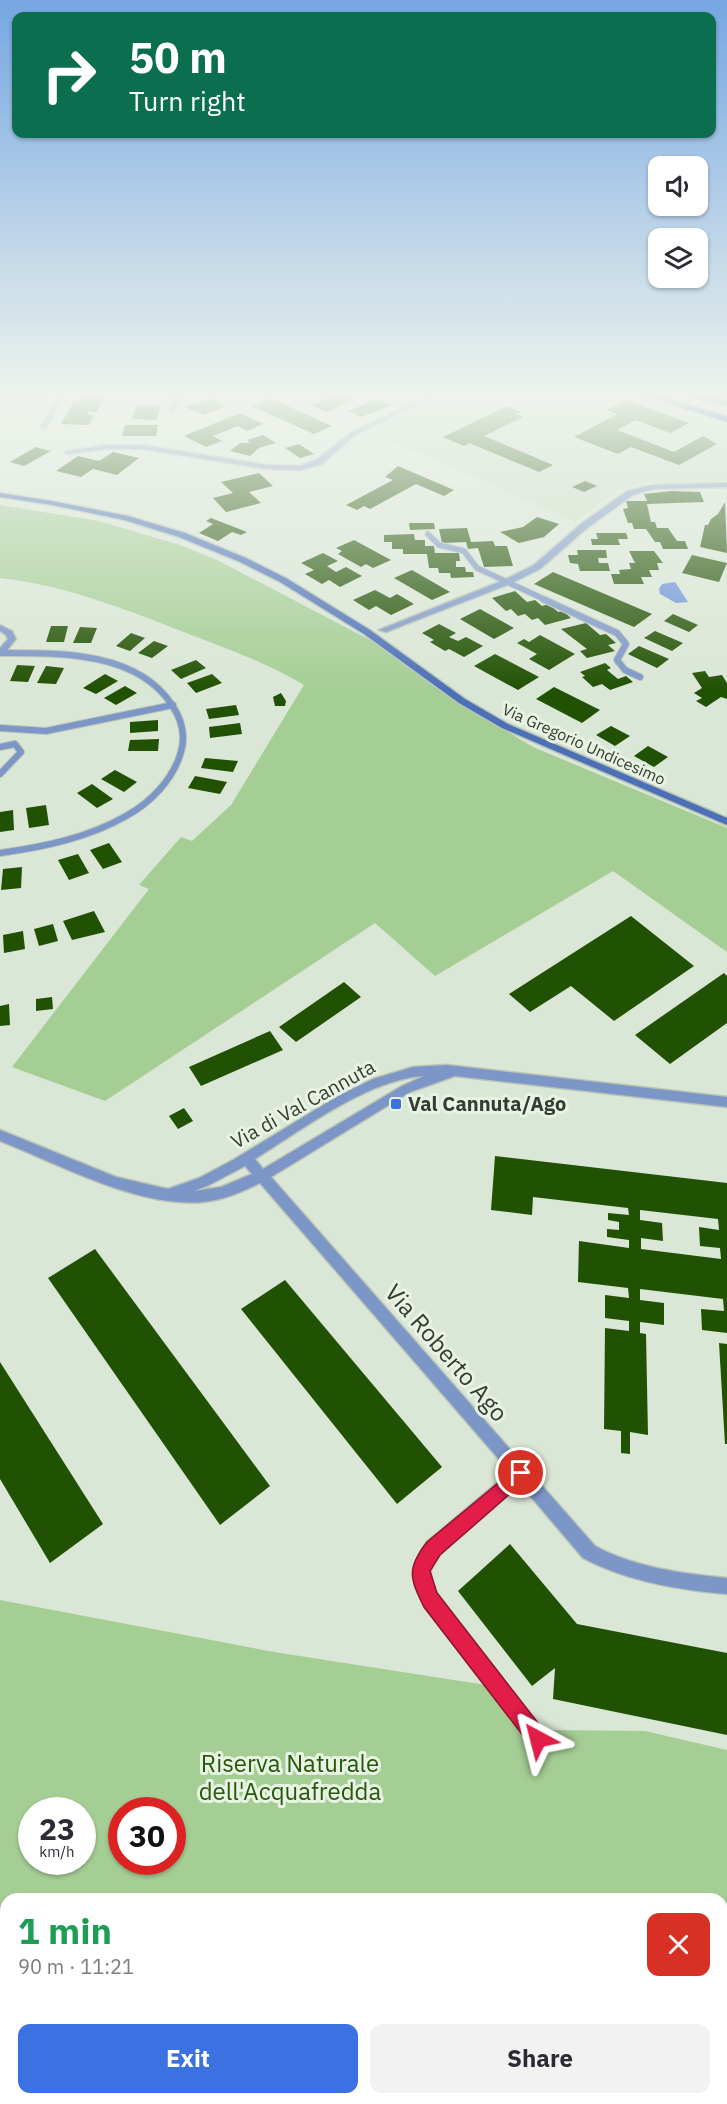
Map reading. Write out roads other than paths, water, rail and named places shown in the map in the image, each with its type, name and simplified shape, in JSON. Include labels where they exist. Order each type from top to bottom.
[{"type":"street","points":[[383,630],[507,582],[543,564],[584,526],[627,494]]},
{"type":"street","name":"Via Gregorio Undicesimo","points":[[0,495],[86,509],[182,535],[259,567],[377,639],[462,701],[496,722],[558,752],[727,822]]},
{"type":"street","name":"Via Gregorio Undicesimo","points":[[0,502],[67,511],[147,531],[221,558],[315,602]]},
{"type":"street","points":[[0,628],[9,633],[12,639],[0,653]]},
{"type":"street","name":"Via di Val Cannuta","points":[[171,1194],[189,1189],[377,1082],[425,1069],[727,1102]]},
{"type":"street","name":"Via di Val Cannuta","points":[[0,1135],[130,1186],[171,1194],[210,1195],[232,1190],[262,1176],[406,1089],[432,1078],[460,1072]]},
{"type":"street","name":"Via Roberto Ago","points":[[246,1158],[594,1555],[636,1568],[706,1584],[727,1586]]},
{"type":"street","points":[[521,1473],[433,1548],[423,1562],[420,1571],[430,1600],[538,1739]]},
{"type":"lane","points":[[428,534],[431,541],[439,546],[464,551],[477,568],[617,633],[626,644],[616,660],[625,670],[640,677]]},
{"type":"lane","points":[[0,653],[62,656],[112,664],[146,679],[163,692],[174,705],[183,727],[182,749],[167,781],[150,799],[126,816],[90,833],[46,845],[0,853]]},
{"type":"lane","points":[[0,728],[46,731],[174,705]]},
{"type":"lane","points":[[0,747],[15,744],[21,752],[0,774]]},
{"type":"water","points":[[675,582],[688,602],[676,603],[660,594],[659,589],[662,584]]},
{"type":"place","name":"Val Cannuta/Ago","points":[[396,1104]]},
{"type":"park label","name":"Riserva Naturale dell'Acquafredda","points":[[290,1778]]}]
